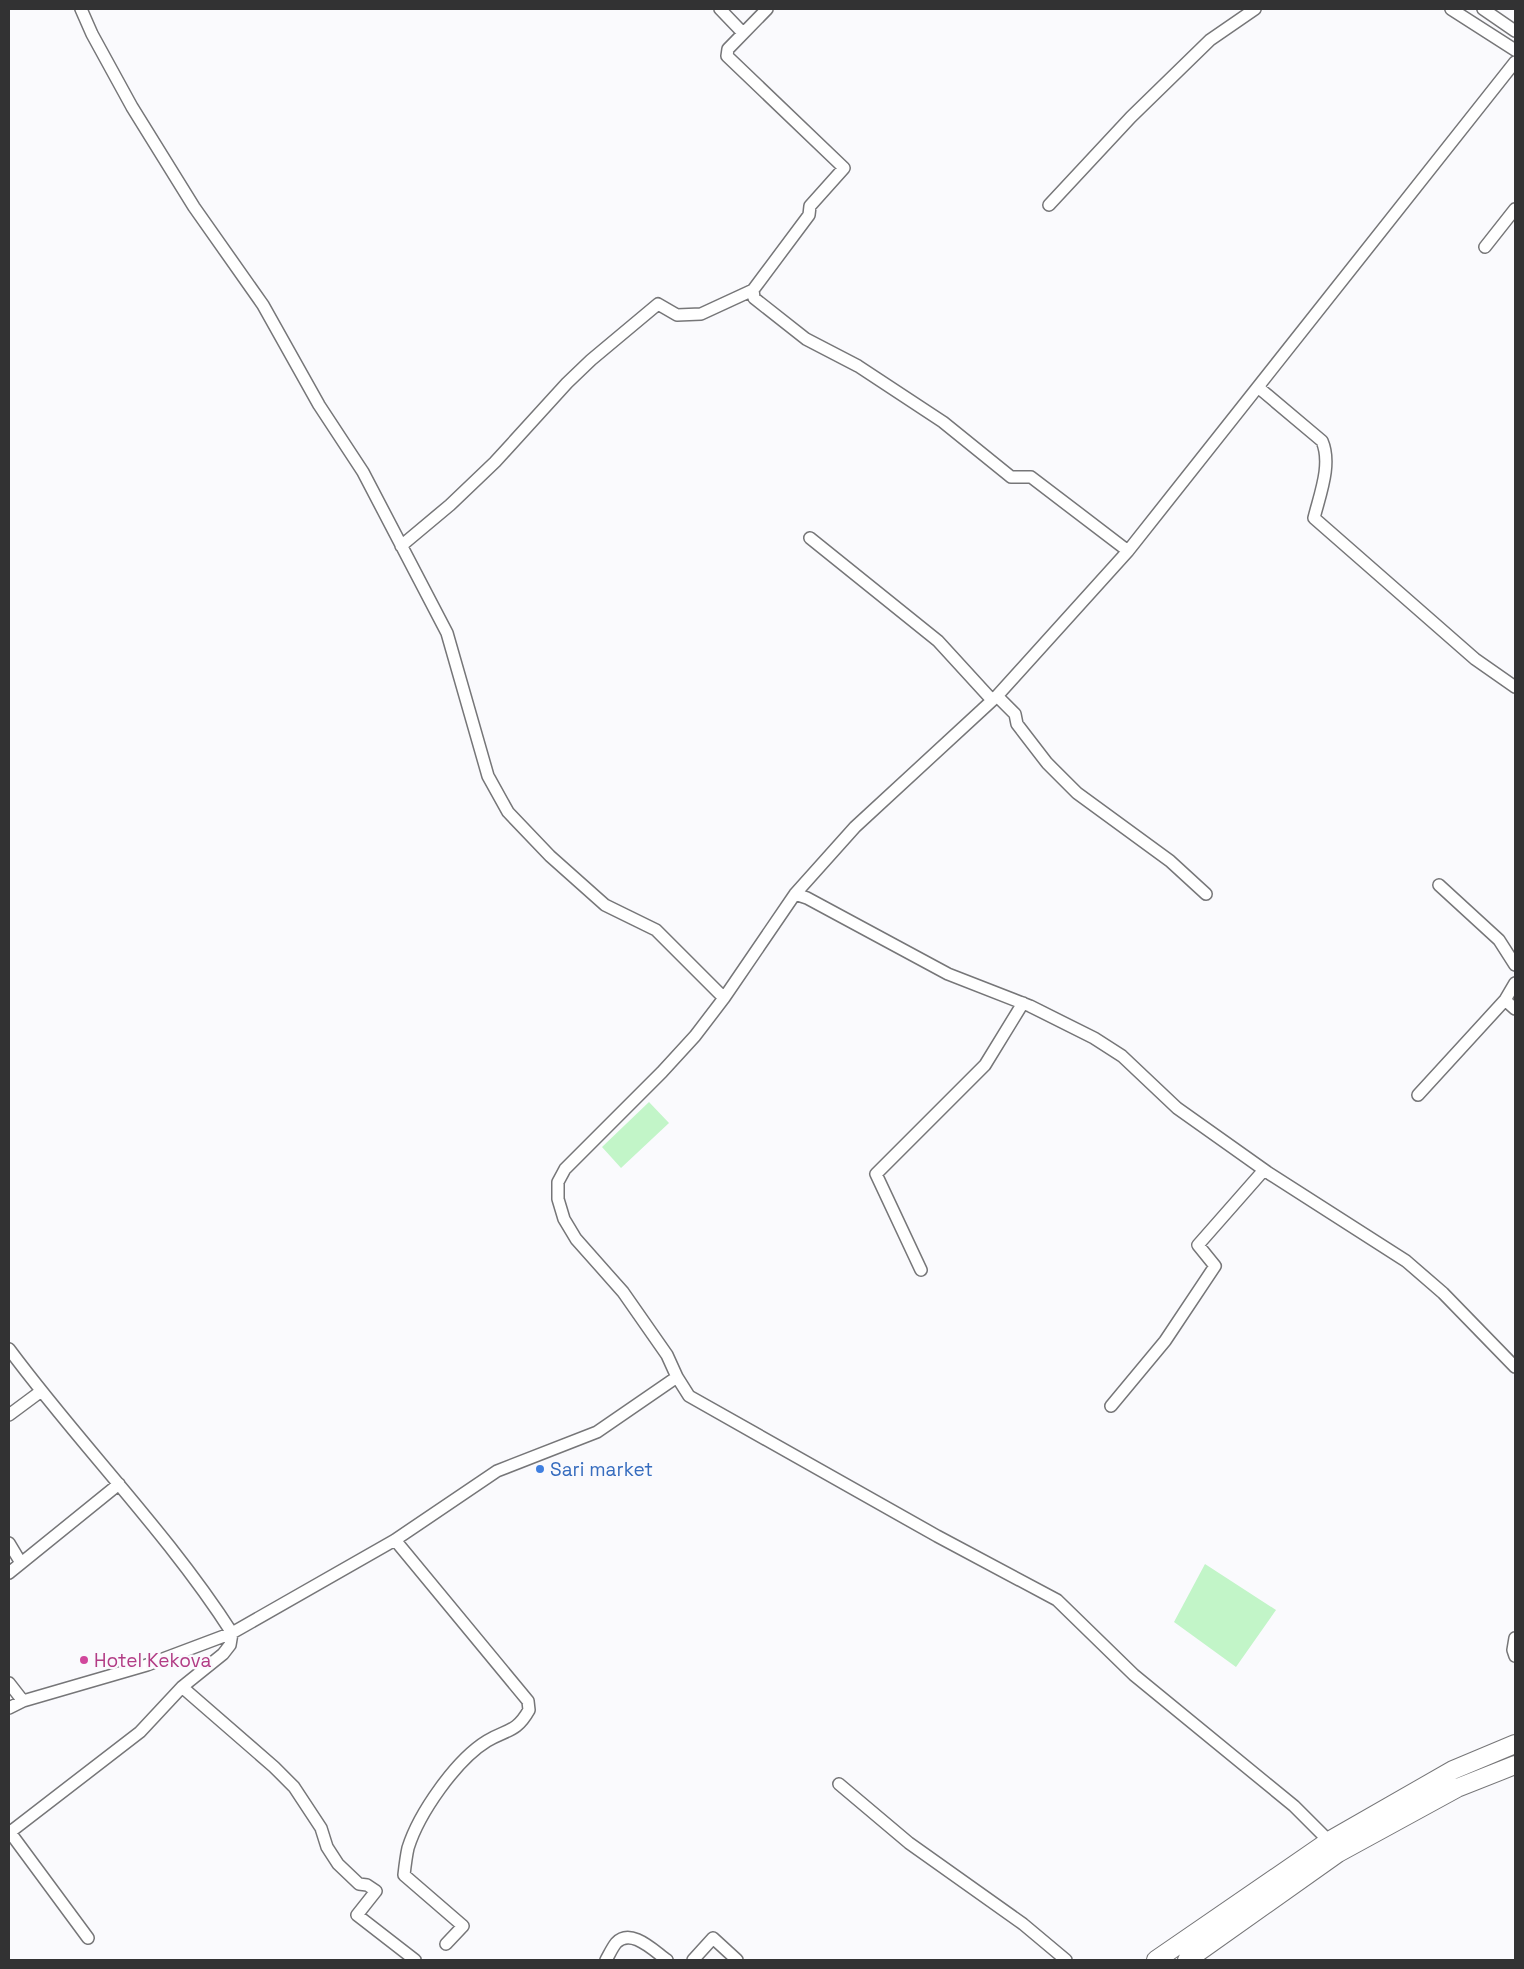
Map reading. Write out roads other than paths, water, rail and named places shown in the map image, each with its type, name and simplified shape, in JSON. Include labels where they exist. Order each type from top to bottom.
[{"type":"highway","points":[[1156,1960],[1453,1770],[1515,1744]]},
{"type":"highway","points":[[1187,1960],[1334,1847],[1457,1788],[1515,1765]]},
{"type":"street","points":[[81,9],[92,34],[132,107],[194,207],[263,305],[320,404],[363,472],[447,633],[488,776],[508,812],[550,856],[605,905],[656,930],[724,998]]},
{"type":"street","points":[[720,9],[743,33]]},
{"type":"street","points":[[401,546],[450,505],[495,462],[567,383],[591,360],[658,304],[677,315],[701,314],[753,290],[809,214],[810,206],[844,168],[727,56],[728,49],[767,9]]},
{"type":"street","points":[[1049,205],[1131,117],[1210,40],[1254,9]]},
{"type":"street","points":[[1451,9],[1515,50]]},
{"type":"street","points":[[1482,9],[1515,31]]},
{"type":"street","points":[[1334,1847],[1294,1806],[1134,1675],[1057,1600],[937,1536],[689,1396],[677,1377],[667,1355],[623,1292],[576,1239],[564,1220],[558,1199],[558,1182],[565,1169],[662,1072],[695,1036],[724,998],[795,894],[855,827],[995,698],[1128,551],[1259,388],[1515,62]]},
{"type":"street","points":[[1485,247],[1515,209]]},
{"type":"street","points":[[753,290],[754,298],[806,338],[858,366],[943,422],[1011,477],[1031,477],[1128,551]]},
{"type":"street","points":[[1259,388],[1322,441],[1326,451],[1324,474],[1314,518],[1475,659],[1515,687]]},
{"type":"street","points":[[810,538],[938,641],[995,698],[1015,714],[1017,724],[1047,762],[1077,793],[1170,861],[1206,894]]},
{"type":"street","points":[[1439,885],[1499,940],[1515,965]]},
{"type":"street","points":[[795,894],[807,898],[948,974],[1023,1003],[1094,1038],[1122,1056],[1177,1108],[1264,1170],[1406,1260],[1443,1293],[1515,1367]]},
{"type":"street","points":[[1418,1095],[1505,1000],[1515,982]]},
{"type":"street","points":[[1505,1000],[1515,1008]]},
{"type":"street","points":[[921,1270],[876,1174],[985,1065],[1023,1003]]},
{"type":"street","points":[[1111,1406],[1165,1341],[1215,1266],[1198,1245],[1264,1170]]},
{"type":"street","points":[[9,1349],[40,1392],[119,1484],[214,1604],[232,1633],[230,1645],[223,1654],[182,1687],[140,1732],[9,1832],[88,1938]]},
{"type":"street","points":[[9,1708],[23,1701],[147,1665],[232,1633],[395,1540],[496,1471],[597,1432],[677,1377]]},
{"type":"street","points":[[9,1415],[40,1392]]},
{"type":"street","points":[[9,1573],[119,1484]]},
{"type":"street","points":[[395,1540],[528,1701],[529,1710],[517,1726],[488,1741],[470,1754],[453,1772],[429,1804],[408,1848],[404,1875],[464,1926],[446,1944]]},
{"type":"street","points":[[9,1543],[21,1563]]},
{"type":"street","points":[[1515,1638],[1513,1650],[1515,1656]]},
{"type":"street","points":[[9,1683],[23,1701]]},
{"type":"street","points":[[182,1687],[294,1787],[321,1828],[327,1847],[338,1864],[359,1884],[367,1884],[376,1891],[357,1915],[415,1960]]},
{"type":"street","points":[[839,1784],[909,1843],[1023,1924],[1066,1960]]},
{"type":"street","points":[[606,1960],[616,1943],[625,1937],[633,1937],[667,1960]]},
{"type":"street","points":[[692,1960],[713,1938],[736,1960]]},
{"type":"place","name":"Sari market","points":[[540,1469]]},
{"type":"place","name":"Hotel Kekova","points":[[84,1660]]}]
